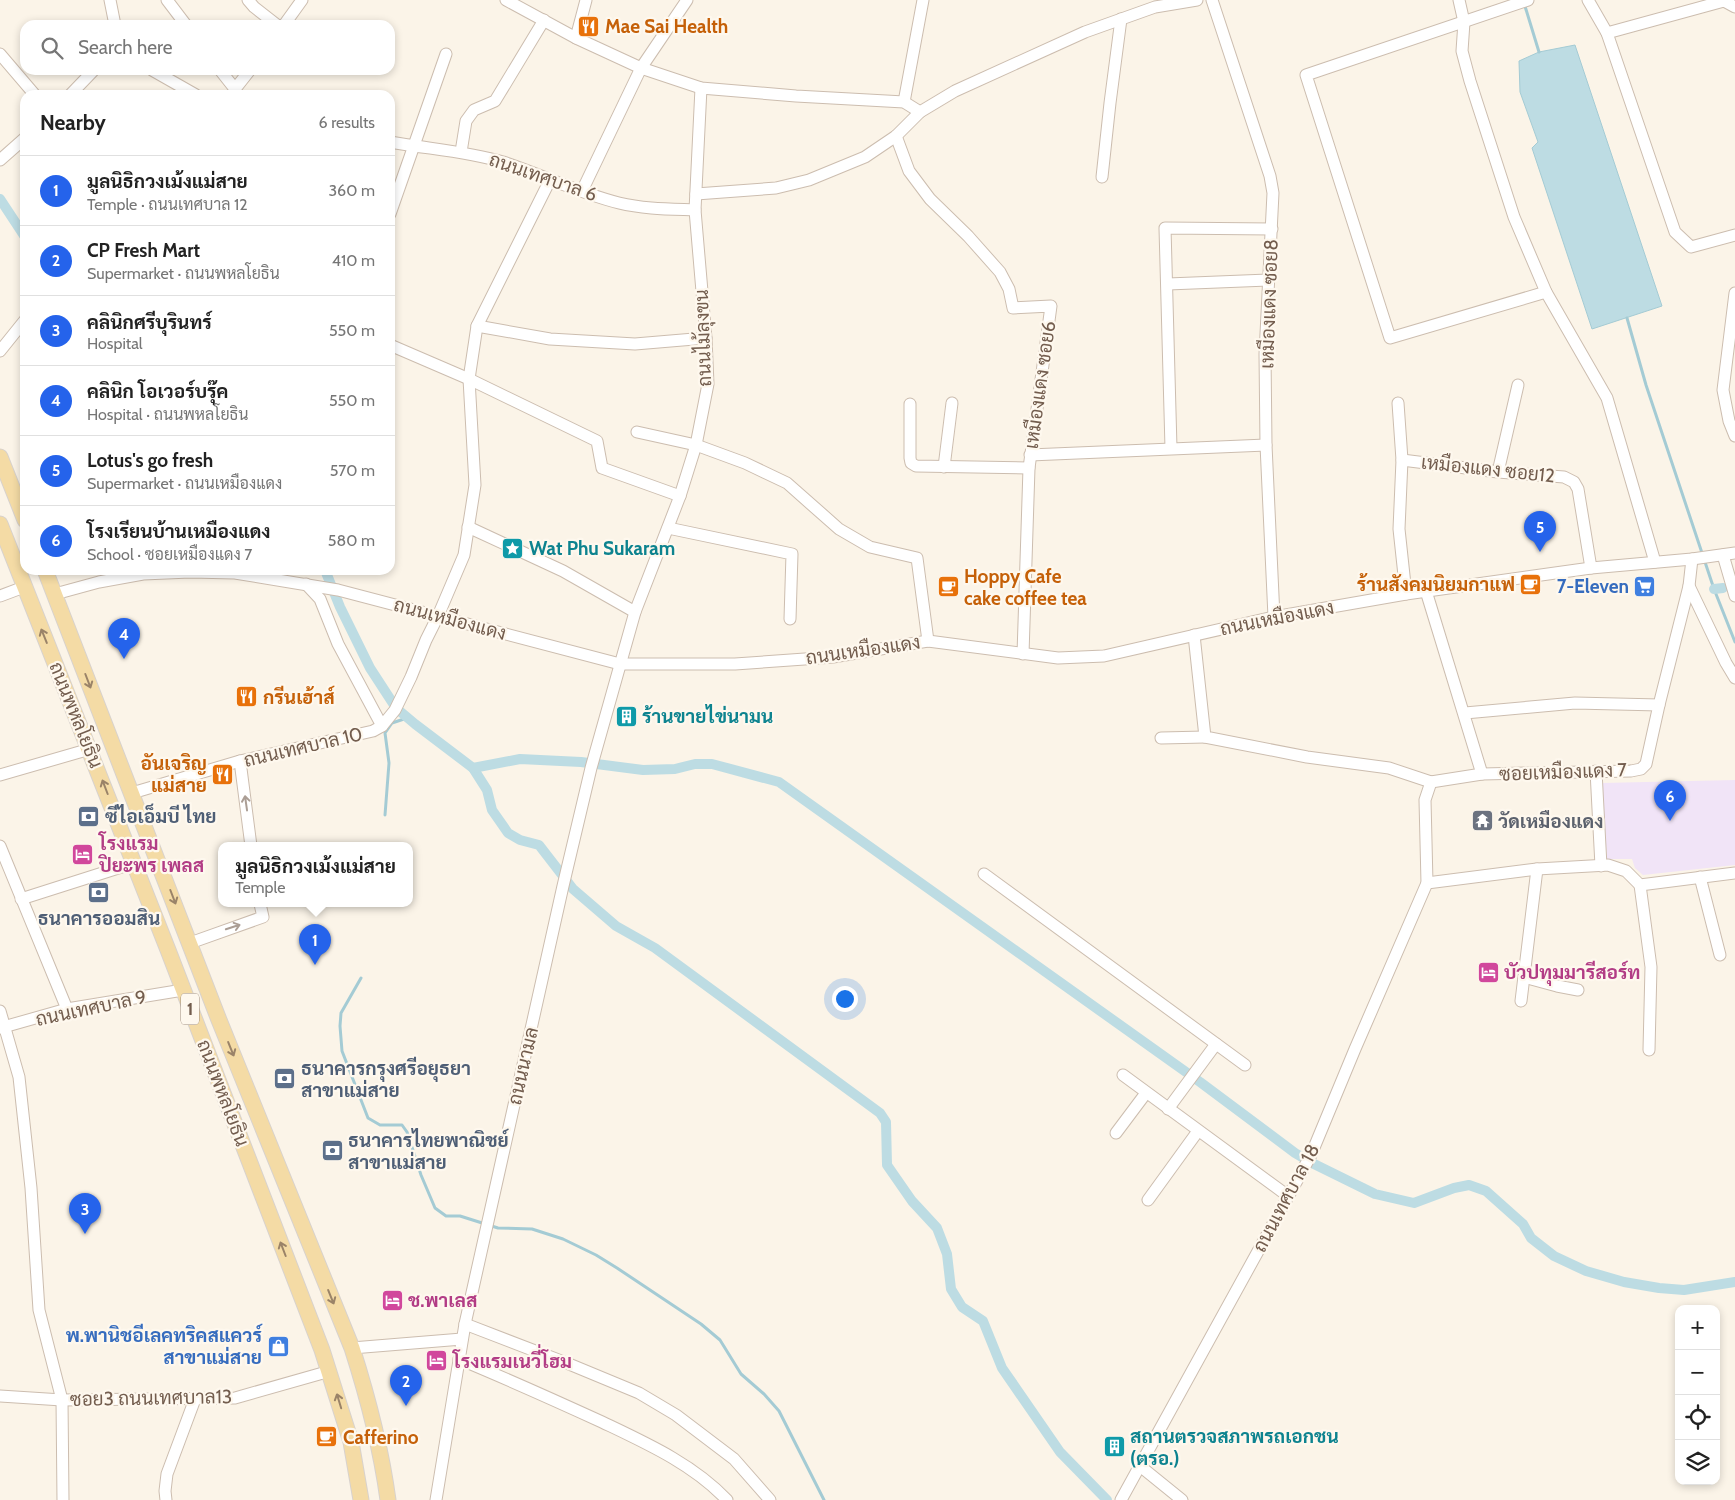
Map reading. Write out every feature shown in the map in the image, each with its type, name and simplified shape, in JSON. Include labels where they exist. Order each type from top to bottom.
[{"type":"main road","points":[[0,456],[20,507]]},
{"type":"main road","name":"ถนนพหลโยธิน","points":[[1,530],[90,748],[330,1372],[351,1442],[361,1500]]},
{"type":"main road","name":"ถนนพหลโยธิน","points":[[47,575],[205,982],[352,1348],[367,1396],[388,1500]]},
{"type":"main road","points":[[168,950],[190,943]]},
{"type":"main road","points":[[183,990],[205,982]]},
{"type":"street","points":[[110,0],[114,20]]},
{"type":"street","points":[[167,0],[182,20]]},
{"type":"street","points":[[248,0],[271,20]]},
{"type":"street","points":[[288,20],[302,0]]},
{"type":"street","points":[[506,0],[576,38],[642,68],[701,88],[904,102],[920,112]]},
{"type":"street","points":[[576,38],[586,0]]},
{"type":"street","points":[[582,191],[642,68],[687,0]]},
{"type":"street","points":[[904,102],[923,0]]},
{"type":"street","points":[[696,194],[776,188],[809,180],[864,157],[896,136],[920,112],[955,90],[1084,32],[1122,19],[1156,4],[1196,0]]},
{"type":"street","name":"เหมืองแดง ซอย8","points":[[1212,0],[1270,176],[1273,193],[1268,280],[1266,445],[1274,617]]},
{"type":"street","points":[[1459,0],[1464,22],[1462,51],[1514,217],[1546,292],[1607,398],[1655,562]]},
{"type":"street","points":[[1528,0],[1306,75],[1390,338],[1546,292]]},
{"type":"street","points":[[1588,0],[1607,33],[1675,232],[1691,247],[1735,235]]},
{"type":"street","points":[[1607,33],[1724,0],[1735,7]]},
{"type":"street","points":[[1102,176],[1122,19]]},
{"type":"street","points":[[461,152],[466,121],[474,110],[495,101],[544,20]]},
{"type":"street","points":[[0,54],[31,90]]},
{"type":"street","points":[[395,200],[446,54]]},
{"type":"street","points":[[75,90],[89,75]]},
{"type":"street","points":[[161,75],[187,90]]},
{"type":"street","points":[[223,75],[233,90]]},
{"type":"street","points":[[235,90],[246,75]]},
{"type":"street","name":"ถนนไม้ลุงขน","points":[[620,664],[635,612],[680,496],[696,445],[708,384],[695,210],[701,88]]},
{"type":"street","name":"เหมืองแดง ซอย6","points":[[896,136],[909,171],[930,199],[968,236],[1000,272],[1009,289],[1013,308],[1051,306],[1030,455],[1023,654]]},
{"type":"street","points":[[0,160],[20,142]]},
{"type":"street","name":"ถนนเทศบาล 6","points":[[395,143],[461,152],[503,162],[620,203],[655,209],[695,210]]},
{"type":"street","points":[[388,719],[438,616],[464,555],[475,485],[469,379],[477,326],[550,180]]},
{"type":"street","points":[[1171,448],[1165,228],[1272,229]]},
{"type":"street","points":[[1168,284],[1268,280]]},
{"type":"street","points":[[1735,293],[1723,390],[1729,421],[1735,436]]},
{"type":"street","points":[[0,351],[20,326]]},
{"type":"street","points":[[477,326],[550,339],[635,344],[706,338]]},
{"type":"street","points":[[395,347],[469,379],[597,441],[602,468],[680,496]]},
{"type":"street","points":[[1498,472],[1518,385]]},
{"type":"street","points":[[944,467],[952,403]]},
{"type":"street","points":[[1398,403],[1402,460],[1399,528],[1406,594]]},
{"type":"street","points":[[910,404],[911,464],[916,466],[944,467],[1029,468]]},
{"type":"street","points":[[637,432],[696,445],[745,463],[787,482],[839,530],[870,547],[917,558],[928,641]]},
{"type":"street","points":[[1030,455],[1266,445]]},
{"type":"street","name":"เหมืองแดง ซอย12","points":[[1402,460],[1498,472],[1564,477],[1574,482],[1578,488],[1591,568]]},
{"type":"street","points":[[468,527],[563,571],[635,612]]},
{"type":"street","points":[[668,528],[792,554],[790,620]]},
{"type":"street","name":"ถนนเหมืองแดง","points":[[247,575],[338,590],[620,664],[734,664],[833,657],[928,641],[1058,658],[1104,656],[1274,617],[1406,594],[1591,568],[1695,559],[1735,553]]},
{"type":"street","points":[[1718,556],[1735,596]]},
{"type":"street","name":"ซอยเหมืองแดง 7","points":[[1431,782],[1482,774],[1631,771],[1641,769],[1646,764],[1695,559]]},
{"type":"street","name":"ถนนเหมืองแดง","points":[[55,594],[99,582],[138,575]]},
{"type":"street","points":[[309,585],[323,605],[338,644],[388,719]]},
{"type":"street","points":[[1689,586],[1735,678]]},
{"type":"street","points":[[0,596],[24,587]]},
{"type":"street","points":[[1426,591],[1482,774]]},
{"type":"street","points":[[1194,635],[1205,737]]},
{"type":"street","name":"ถนนนามล","points":[[436,1500],[464,1324],[563,886],[592,764],[620,664]]},
{"type":"street","points":[[1464,713],[1575,703],[1659,706]]},
{"type":"street","name":"ถนนเทศบาล 10","points":[[132,792],[240,761],[373,731],[388,719]]},
{"type":"street","points":[[1161,738],[1205,737],[1306,757],[1389,768],[1431,782],[1425,800],[1427,883],[1537,869],[1608,865],[1626,871],[1640,885],[1651,967],[1649,1050]]},
{"type":"street","points":[[0,776],[90,748]]},
{"type":"street","points":[[240,761],[250,842]]},
{"type":"street","points":[[1596,771],[1601,866]]},
{"type":"street","points":[[0,846],[67,1009]]},
{"type":"street","points":[[22,899],[134,863]]},
{"type":"street","points":[[1521,1001],[1537,869]]},
{"type":"street","points":[[1640,885],[1735,873]]},
{"type":"street","points":[[984,874],[1245,1064]]},
{"type":"street","points":[[1700,877],[1720,955]]},
{"type":"street","name":"ถนนเทศบาล 18","points":[[1121,1500],[1311,1155],[1427,883]]},
{"type":"street","points":[[190,943],[263,917],[261,907]]},
{"type":"street","points":[[1524,977],[1578,990]]},
{"type":"street","name":"ถนนเทศบาล 9","points":[[3,1028],[67,1009],[183,990]]},
{"type":"street","points":[[0,1011],[3,1028],[19,1077],[39,1310],[62,1400],[63,1500]]},
{"type":"street","points":[[1168,1108],[1216,1044]]},
{"type":"street","points":[[1123,1075],[1288,1196]]},
{"type":"street","points":[[1116,1133],[1146,1093]]},
{"type":"street","points":[[1148,1200],[1198,1131]]},
{"type":"street","points":[[464,1324],[639,1393],[676,1415],[734,1459],[770,1500]]},
{"type":"street","points":[[352,1348],[462,1339]]},
{"type":"street","points":[[459,1359],[543,1395],[637,1439],[676,1460],[712,1484],[727,1500]]},
{"type":"street","name":"ซอย3 ถนนเทศบาล13","points":[[0,1396],[62,1400],[235,1398],[330,1372]]},
{"type":"street","points":[[166,1500],[167,1474],[195,1399]]},
{"type":"street","points":[[1140,1466],[1182,1500]]},
{"type":"shaded area","points":[[1735,780],[1735,865],[1643,875],[1635,868],[1632,859],[1607,859],[1602,783]]},
{"type":"water","points":[[1575,45],[1662,306],[1592,329],[1532,148],[1538,142],[1520,92],[1519,61],[1539,52]]},
{"type":"waterway","points":[[1524,3],[1539,52]]},
{"type":"waterway","points":[[0,199],[20,229]]},
{"type":"waterway","points":[[1627,318],[1646,385],[1714,589],[1735,642]]},
{"type":"waterway","points":[[327,575],[340,607],[370,668],[396,708],[473,768],[487,790],[492,810],[508,833],[520,840],[539,845],[573,889],[616,926],[655,948],[880,1113],[886,1122],[887,1165],[912,1201],[937,1228],[947,1254],[951,1289],[962,1307],[983,1321],[1002,1368],[1060,1452],[1107,1500]]},
{"type":"waterway","points":[[1714,589],[1723,588]]},
{"type":"waterway","points":[[385,815],[389,763],[385,733],[392,723],[407,718]]},
{"type":"waterway","points":[[473,768],[520,759],[581,762],[643,770],[675,769],[695,764],[712,764],[779,782],[1200,1082],[1295,1153],[1312,1163],[1375,1194],[1414,1203],[1454,1188],[1469,1185],[1486,1191],[1523,1224],[1531,1238],[1554,1256],[1586,1271],[1624,1282],[1684,1290],[1735,1282]]},
{"type":"waterway","points":[[361,978],[341,1013],[342,1051],[368,1118],[380,1125],[402,1125],[407,1132],[421,1175],[435,1208],[446,1216],[460,1216],[498,1228],[532,1229],[563,1239],[596,1255],[701,1324],[720,1340],[741,1374],[764,1394],[779,1411],[824,1500]]},
{"type":"place","name":"Mae Sai Health","points":[[589,26]]},
{"type":"place","name":"Wat Phu Sukaram","points":[[513,548]]},
{"type":"place","name":"Lotus's go fresh","points":[[1540,552]]},
{"type":"place","name":"ร้านสังคมนิยมกาแฟ","points":[[1531,584]]},
{"type":"place","name":"7-Eleven","points":[[1645,586]]},
{"type":"place","name":"Hoppy Cafe cake coffee tea","points":[[948,587]]},
{"type":"place","name":"คลินิก โอเวอร์บรุ๊ค","points":[[124,659]]},
{"type":"place","name":"กรีนเฮ้าส์","points":[[247,697]]},
{"type":"place","name":"ร้านขายไข่นามน","points":[[626,716]]},
{"type":"place","name":"อันเจริญ แม่สาย","points":[[223,774]]},
{"type":"place","name":"ซีไอเอ็มบี ไทย","points":[[89,816]]},
{"type":"place","name":"วัดเหมืองแดง","points":[[1482,821]]},
{"type":"place","name":"โรงเรียนบ้านเหมืองแดง","points":[[1670,821]]},
{"type":"place","name":"โรงแรม ปิยะพร เพลส","points":[[83,854]]},
{"type":"place","name":"ธนาคารออมสิน","points":[[99,892]]},
{"type":"place","name":"มูลนิธิกวงเม้งแม่สาย","points":[[315,965]]},
{"type":"place","name":"บัวปทุมมารีสอร์ท","points":[[1488,972]]},
{"type":"place","name":"ธนาคารกรุงศรีอยุธยา สาขาแม่สาย","points":[[285,1079]]},
{"type":"place","name":"ธนาคารไทยพาณิชย์ สาขาแม่สาย","points":[[332,1151]]},
{"type":"place","name":"คลินิกศรีบุรินทร์","points":[[85,1234]]},
{"type":"place","name":"ช.พาเลส","points":[[392,1300]]},
{"type":"place","name":"พ.พานิชอีเลคทริคสแควร์ สาขาแม่สาย","points":[[278,1346]]},
{"type":"place","name":"โรงแรมเนวี่โฮม","points":[[437,1361]]},
{"type":"place","name":"CP Fresh Mart","points":[[406,1406]]},
{"type":"place","name":"Cafferino","points":[[327,1437]]},
{"type":"place","name":"สถานตรวจสภาพรถเอกชน (ตรอ.)","points":[[1114,1447]]}]
